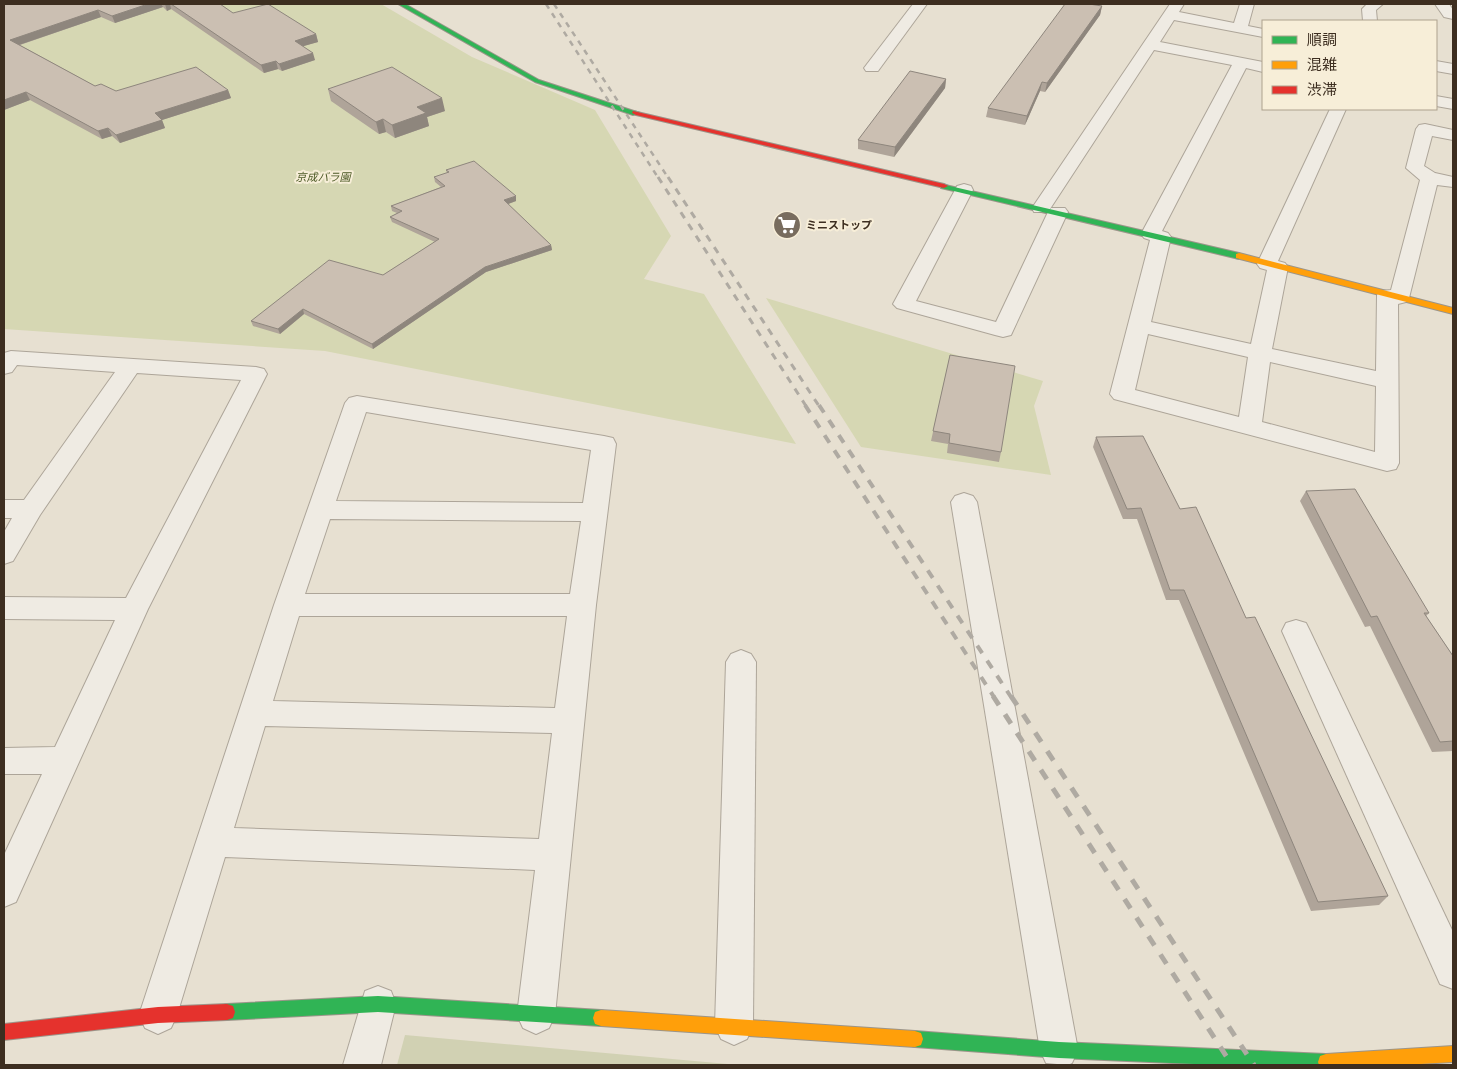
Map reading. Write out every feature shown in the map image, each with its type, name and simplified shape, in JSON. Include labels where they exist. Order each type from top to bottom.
[{"type":"street","points":[[401,4],[500,62],[537,81],[583,98],[723,135],[1156,235],[1453,312]]},
{"type":"street","points":[[872,68],[920,4]]},
{"type":"street","points":[[1240,29],[1248,4]]},
{"type":"street","points":[[1370,20],[1369,9],[1376,4]]},
{"type":"street","points":[[1442,4],[1449,14],[1453,15]]},
{"type":"street","points":[[964,190],[904,304],[1003,330],[1049,210],[1149,44],[1173,9],[1240,29],[1262,33]]},
{"type":"street","points":[[1149,44],[1262,67]]},
{"type":"street","points":[[1241,63],[1156,235],[1122,394],[1387,463],[1387,381],[1393,296],[1430,178]]},
{"type":"street","points":[[1437,101],[1453,104]]},
{"type":"street","points":[[1249,427],[1272,265],[1338,110]]},
{"type":"street","points":[[1453,135],[1425,128],[1415,168],[1430,178],[1453,182]]},
{"type":"street","points":[[1138,326],[1387,381]]},
{"type":"street","points":[[4,367],[11,358],[256,374],[134,610],[4,890]]},
{"type":"street","points":[[4,554],[31,509],[131,366]]},
{"type":"street","points":[[158,1015],[288,605],[357,403],[604,444],[568,720],[536,1015]]},
{"type":"street","points":[[964,502],[1058,1050]]},
{"type":"street","points":[[4,509],[31,509]]},
{"type":"street","points":[[320,510],[594,512]]},
{"type":"street","points":[[288,605],[582,605]]},
{"type":"street","points":[[4,608],[134,610]]},
{"type":"street","points":[[1296,631],[1453,971]]},
{"type":"street","points":[[734,1026],[741,662]]},
{"type":"street","points":[[254,713],[568,720]]},
{"type":"street","points":[[4,761],[64,760]]},
{"type":"street","points":[[213,842],[554,855]]},
{"type":"street","points":[[362,1065],[378,1004]]},
{"type":"street","points":[[4,1032],[158,1015],[378,1004],[734,1026],[1058,1050],[1323,1063],[1453,1054]]},
{"type":"green space","name":"京成バラ園","points":[[4,4],[381,4],[472,57],[595,110],[671,236],[644,279],[704,294],[796,444],[325,351],[4,329]]},
{"type":"green space","points":[[766,298],[1043,381],[1034,406],[1051,475],[861,447]]},
{"type":"green space","points":[[405,1035],[739,1065],[397,1065]]},
{"type":"building","points":[[4,4],[148,4],[112,16],[98,10],[10,40],[95,86],[101,84],[116,91],[196,67],[228,90],[155,113],[162,120],[116,135],[108,128],[98,131],[26,92],[4,100]]},
{"type":"building","points":[[171,4],[220,4],[233,13],[268,4],[316,34],[295,41],[313,53],[279,64],[276,61],[261,65]]},
{"type":"building","points":[[1065,4],[1102,6],[1047,83],[1042,82],[1027,116],[988,108]]},
{"type":"building","points":[[392,67],[442,98],[417,107],[426,113],[392,125],[383,119],[376,122],[328,89]]},
{"type":"building","points":[[910,71],[946,79],[895,147],[858,140]]},
{"type":"building","points":[[474,161],[516,196],[504,200],[551,245],[485,267],[372,344],[303,309],[278,329],[251,321],[329,260],[383,275],[439,239],[390,217],[402,211],[391,206],[445,186],[434,177],[449,172],[446,170]]},
{"type":"building","points":[[950,355],[1015,366],[1001,452],[949,443],[950,434],[933,431]]},
{"type":"building","points":[[1143,436],[1180,509],[1196,507],[1246,618],[1255,617],[1388,896],[1318,902],[1184,590],[1170,590],[1141,508],[1127,509],[1096,437]]},
{"type":"building","points":[[1355,489],[1429,613],[1424,613],[1453,656],[1453,741],[1440,742],[1377,616],[1371,617],[1306,491]]},
{"type":"railway","points":[[546,4],[659,179]]},
{"type":"railway","points":[[554,4],[669,179]]},
{"type":"railway","points":[[658,177],[806,406]]},
{"type":"railway","points":[[668,177],[819,406]]},
{"type":"railway","points":[[805,405],[994,697]]},
{"type":"railway","points":[[819,405],[1011,697]]},
{"type":"railway","points":[[993,696],[1232,1065]]},
{"type":"railway","points":[[1011,696],[1254,1065]]},
{"type":"traffic: fast","points":[[401,4],[537,81],[636,113]]},
{"type":"traffic: fast","points":[[944,186],[1239,256]]},
{"type":"traffic: fast","points":[[227,1012],[378,1004],[601,1018]]},
{"type":"traffic: fast","points":[[915,1039],[1059,1050],[1326,1062]]},
{"type":"traffic: slow","points":[[1239,256],[1453,311]]},
{"type":"traffic: slow","points":[[601,1018],[915,1039]]},
{"type":"traffic: slow","points":[[1326,1062],[1453,1054]]},
{"type":"traffic: jam","points":[[636,113],[944,186]]},
{"type":"traffic: jam","points":[[4,1032],[158,1015],[227,1012]]},
{"type":"place","name":"ミニストップ","points":[[787,225]]}]
